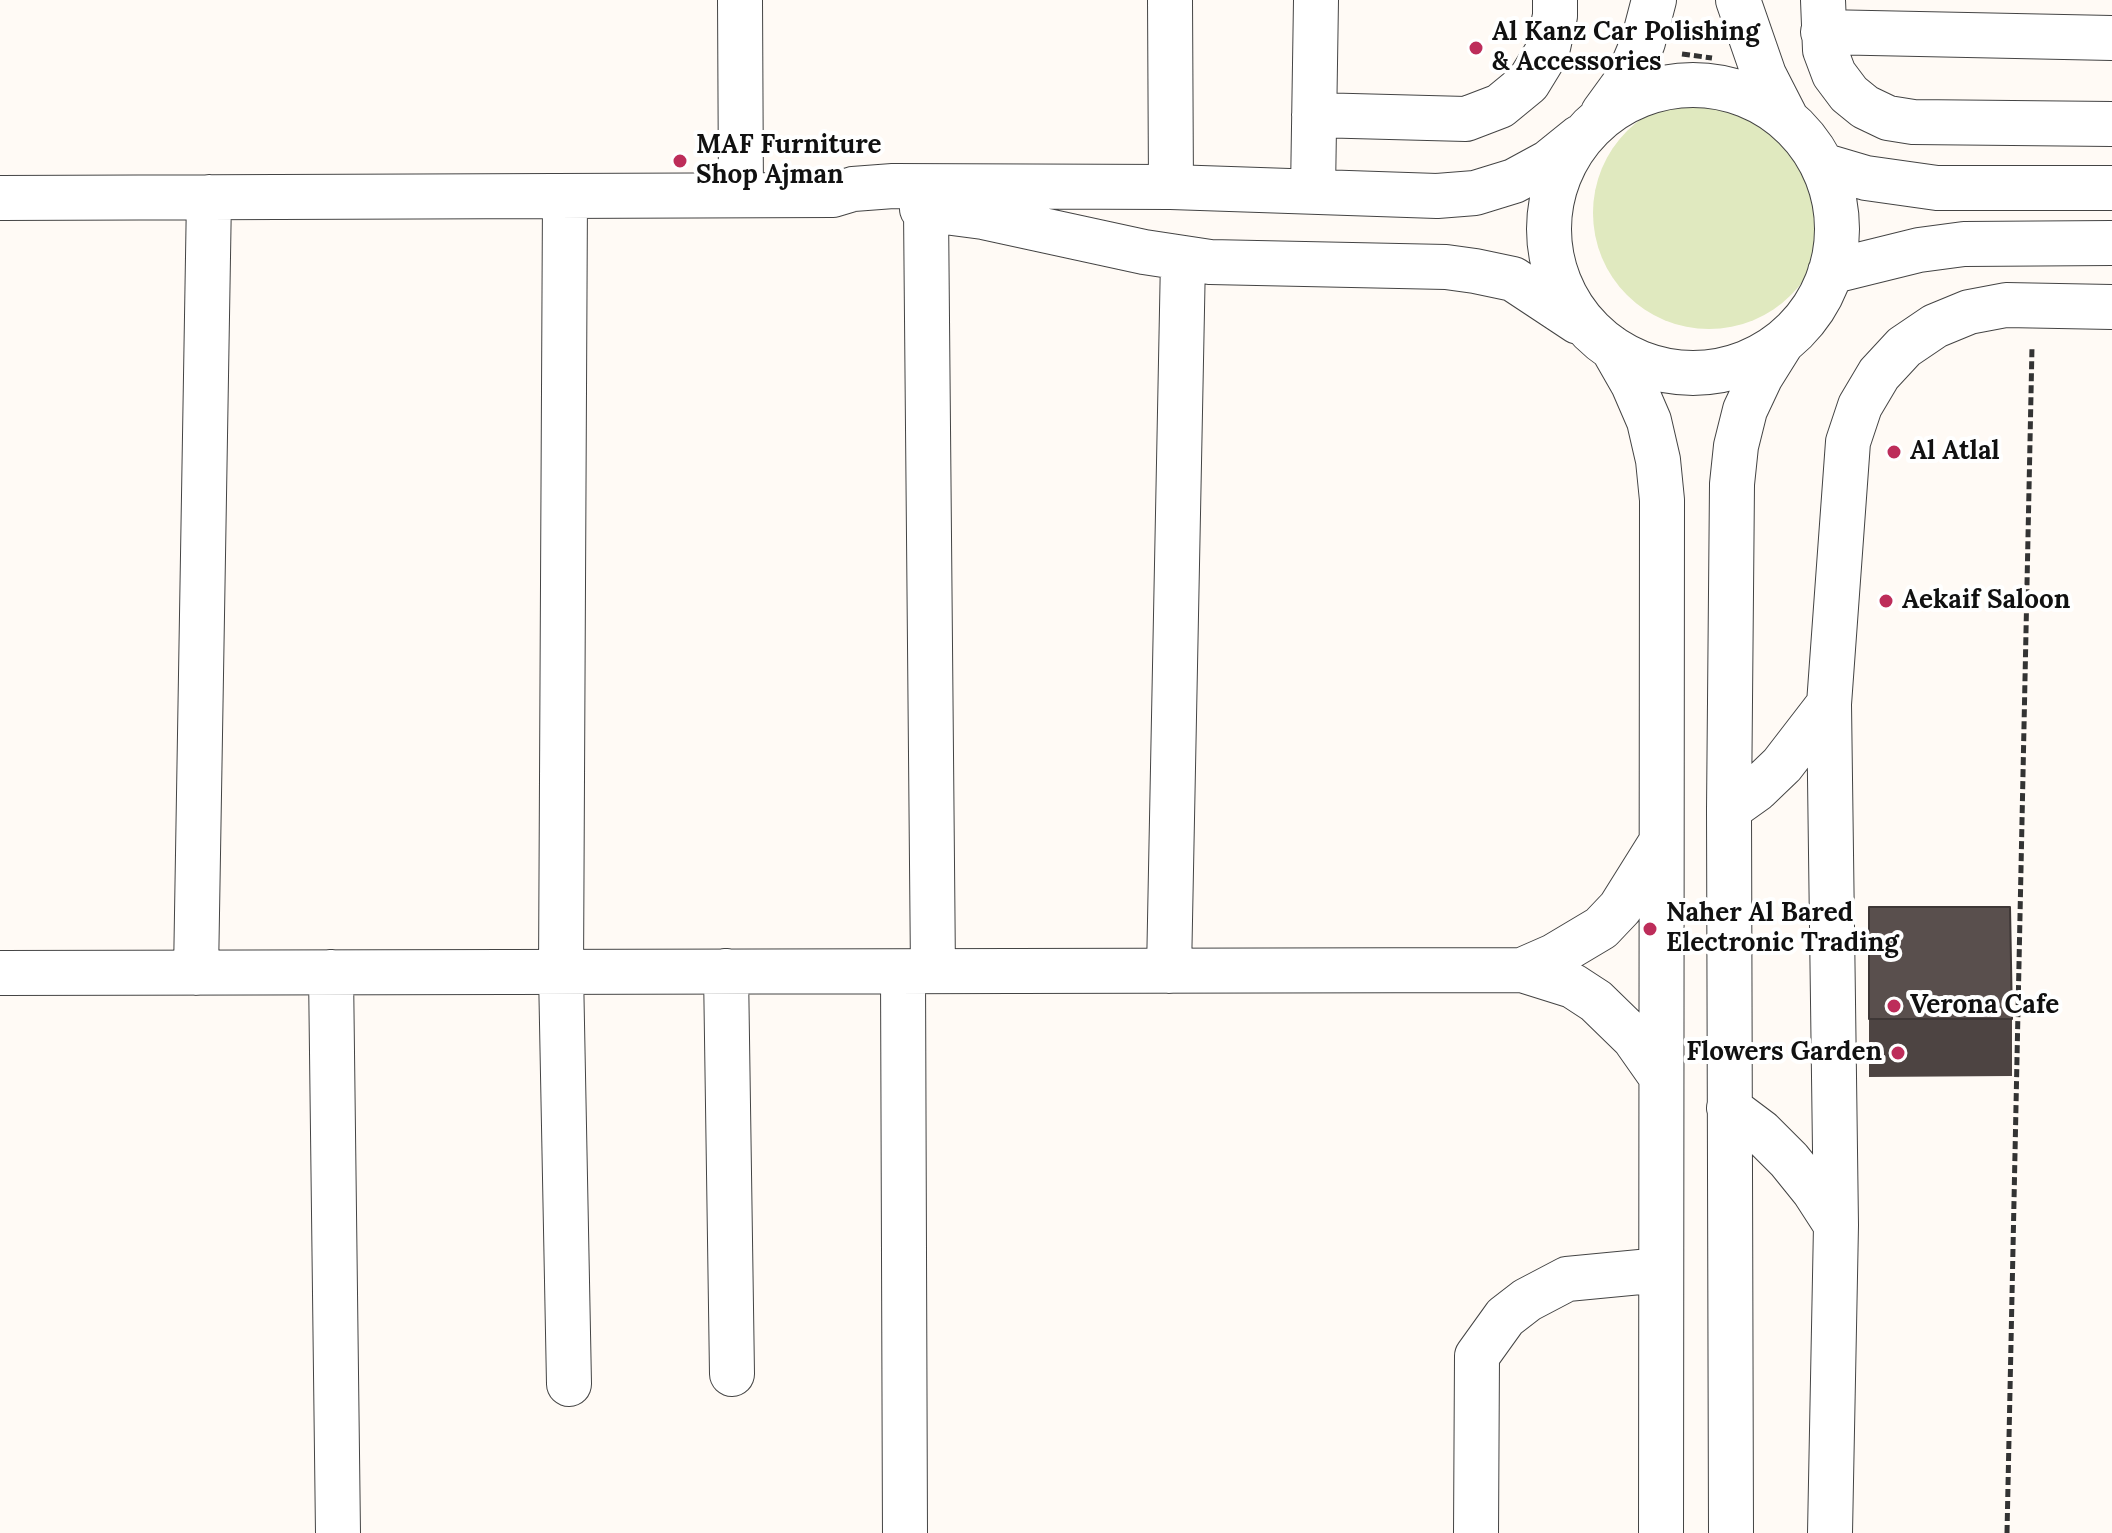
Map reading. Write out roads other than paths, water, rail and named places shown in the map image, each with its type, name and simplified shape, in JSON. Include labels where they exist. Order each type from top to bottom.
[{"type":"street","points":[[740,0],[741,195]]},
{"type":"street","points":[[1170,0],[1171,187]]},
{"type":"street","points":[[1313,191],[1316,0]]},
{"type":"street","points":[[1314,115],[1466,119],[1500,106],[1528,83],[1547,52],[1555,16],[1555,0]]},
{"type":"street","points":[[1738,0],[1764,75],[1787,120]]},
{"type":"street","points":[[1653,6],[1643,42],[1627,80],[1590,127],[1559,174],[1549,215],[1551,257],[1566,298],[1602,340],[1633,384],[1644,409],[1658,460],[1662,500],[1661,1533]]},
{"type":"street","points":[[2112,38],[1823,16],[1825,50],[1834,74],[1849,94],[1865,107],[1888,118],[1913,122],[2112,124]]},
{"type":"street","points":[[0,198],[833,195],[873,186],[1171,187],[1437,196],[1475,193],[1514,181],[1549,162],[1590,127],[1635,96],[1674,85],[1714,86],[1753,98],[1787,120],[1807,141],[1822,165],[1834,200],[1837,237],[1830,272],[1819,300],[1802,324],[1781,344],[1750,362],[1716,372],[1680,373],[1645,366],[1513,279],[1475,271],[1446,267],[1266,264],[1183,259],[983,217],[849,201],[833,195]]},
{"type":"street","points":[[1822,165],[1866,178],[1937,188],[2112,188]]},
{"type":"street","points":[[565,196],[561,972],[569,1384]]},
{"type":"street","points":[[196,973],[209,197]]},
{"type":"street","points":[[905,1533],[918,971],[926,210]]},
{"type":"street","points":[[1830,272],[1919,250],[1964,244],[2108,247]]},
{"type":"street","points":[[1169,971],[1183,259]]},
{"type":"street","points":[[1830,1533],[1836,1225],[1829,704],[1848,442],[1860,406],[1879,374],[1904,347],[1935,326],[1969,312],[2006,305],[2112,307]]},
{"type":"street","points":[[1731,1533],[1729,809],[1732,484],[1736,446],[1745,410],[1781,344]]},
{"type":"street","points":[[1729,809],[1757,789],[1782,765],[1829,704]]},
{"type":"street","points":[[1522,970],[1554,956],[1601,928],[1620,908],[1661,842]]},
{"type":"street","points":[[0,973],[1522,970],[1573,986],[1596,1001],[1634,1038],[1660,1075]]},
{"type":"street","points":[[726,971],[732,1374]]},
{"type":"street","points":[[331,972],[338,1533]]},
{"type":"street","points":[[1729,1108],[1761,1132],[1789,1160],[1836,1225]]},
{"type":"street","points":[[1476,1533],[1477,1356],[1498,1326],[1527,1300],[1567,1279],[1661,1270]]},
{"type":"place","name":"Al Kanz Car Polishing & Accessories","points":[[1476,48]]},
{"type":"place","name":"MAF Furniture Shop Ajman","points":[[680,161]]},
{"type":"place","name":"Al Atlal","points":[[1894,452]]},
{"type":"place","name":"Aekaif Saloon","points":[[1886,601]]},
{"type":"place","name":"Naher Al Bared Electronic Trading","points":[[1650,929]]},
{"type":"place","name":"Verona Cafe","points":[[1894,1006]]},
{"type":"place","name":"Flowers Garden","points":[[1898,1053]]}]
